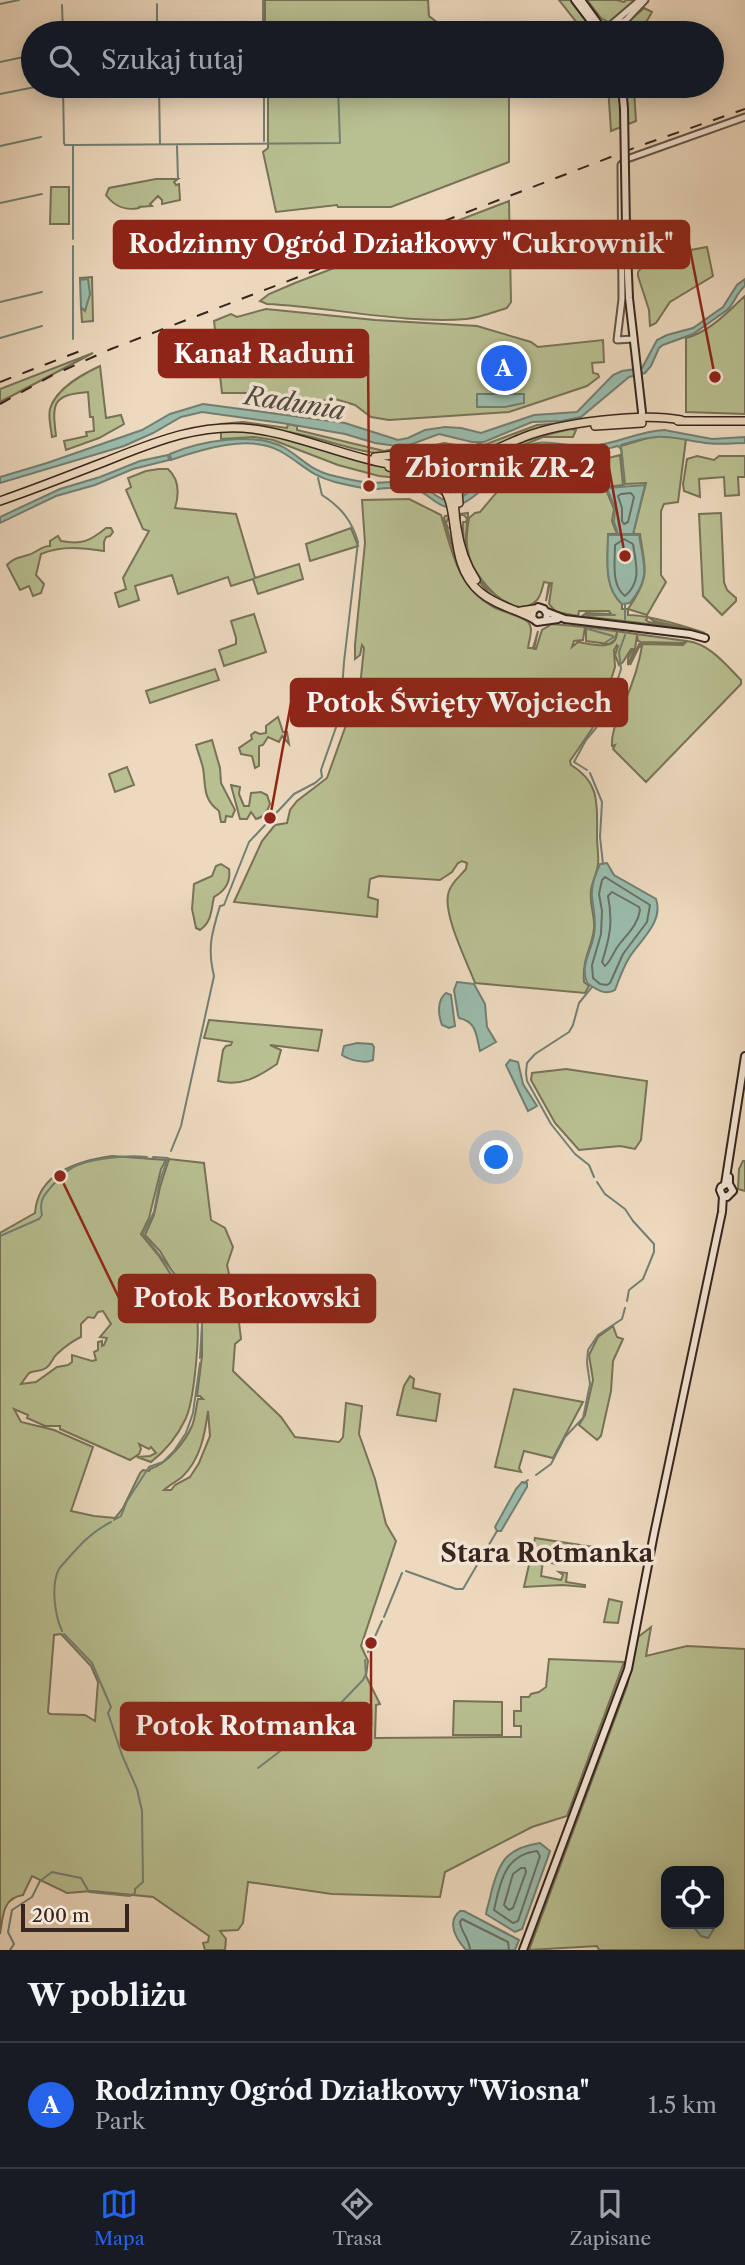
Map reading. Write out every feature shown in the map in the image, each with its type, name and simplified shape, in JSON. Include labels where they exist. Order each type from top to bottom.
[{"type":"main road","points":[[575,0],[593,21]]},
{"type":"main road","points":[[582,0],[595,21]]},
{"type":"main road","points":[[623,98],[628,276],[642,412],[637,418]]},
{"type":"main road","points":[[0,501],[147,445],[211,429],[249,429],[283,435],[411,467],[447,466],[484,455],[531,434],[566,427],[637,418],[745,421]]},
{"type":"main road","points":[[375,459],[437,451],[444,454],[453,466],[453,494],[468,567],[489,597]]},
{"type":"main road","points":[[453,494],[464,473],[484,455]]},
{"type":"main road","points":[[375,459],[399,471],[431,478],[453,494]]},
{"type":"main road","points":[[456,510],[461,564],[476,588],[538,623],[546,616]]},
{"type":"main road","points":[[517,611],[541,608],[546,616],[704,640]]},
{"type":"main road","points":[[532,618],[534,609]]},
{"type":"main road","points":[[523,1950],[630,1661],[648,1559],[722,1212],[725,1196],[720,1190],[727,1184],[745,1056]]},
{"type":"street","points":[[616,21],[640,0]]},
{"type":"street","points":[[624,21],[645,0]]},
{"type":"street","points":[[633,339],[617,340],[622,299],[621,164],[637,155],[745,117]]},
{"type":"shaded area","points":[[265,0],[428,0],[429,16],[435,21],[265,21]]},
{"type":"shaded area","points":[[559,0],[573,0],[588,21],[576,21]]},
{"type":"shaded area","points":[[587,0],[637,0],[612,21],[601,18]]},
{"type":"shaded area","points":[[644,8],[652,12],[647,21],[629,21]]},
{"type":"shaded area","points":[[268,98],[509,98],[509,162],[391,207],[337,205],[276,212],[263,152],[268,148]]},
{"type":"shaded area","points":[[609,98],[620,98],[621,109],[627,108],[626,98],[635,98],[636,121],[611,131]]},
{"type":"shaded area","points":[[156,179],[178,179],[174,182],[179,184],[180,200],[162,204],[158,196],[150,204],[152,206],[129,209],[113,203],[106,195],[109,188]]},
{"type":"shaded area","points":[[51,187],[69,187],[69,224],[50,224]]},
{"type":"shaded area","points":[[509,201],[511,302],[507,308],[471,318],[442,320],[267,304],[260,301],[269,294],[295,283]]},
{"type":"shaded area","points":[[707,247],[713,276],[670,302],[656,323],[650,326],[649,310],[638,276],[642,259]]},
{"type":"shaded area","points":[[92,277],[93,321],[82,322],[81,307],[84,310],[90,294],[85,279],[80,278]]},
{"type":"shaded area","points":[[745,296],[745,414],[686,412],[686,338],[711,326]]},
{"type":"shaded area","points":[[266,309],[375,320],[477,326],[531,342],[538,347],[603,340],[604,362],[592,363],[593,373],[599,377],[587,386],[509,412],[389,420],[371,417],[355,405],[335,399],[295,405],[246,393],[222,393],[214,321],[231,314],[237,317]]},
{"type":"shaded area","points":[[93,353],[0,402],[0,389]]},
{"type":"shaded area","points":[[100,366],[106,418],[121,415],[124,424],[99,438],[66,450],[64,441],[87,436],[86,432],[94,431],[88,392],[67,395],[57,403],[54,416],[56,436],[52,437],[49,419],[53,401],[64,388]]},
{"type":"shaded area","points":[[243,422],[287,428],[288,424],[297,426],[297,430],[384,451],[394,449],[411,451],[444,443],[475,448],[478,443],[484,445],[537,425],[576,422],[446,465],[411,465],[386,459],[427,453],[442,455],[441,460],[448,462],[449,454],[396,451],[395,455],[383,454],[283,431],[221,427],[221,424]]},
{"type":"shaded area","points":[[576,430],[573,437],[543,437],[516,448],[478,478],[464,493],[453,497],[443,495],[421,480],[379,476],[338,465],[273,440],[254,437],[221,439],[221,431],[276,435],[379,464],[403,475],[429,479],[440,486],[437,490],[441,490],[445,495],[449,494],[438,480],[390,465],[436,472],[473,462],[461,476],[456,493],[464,490],[460,489],[466,476],[476,465],[490,456],[524,441]]},
{"type":"shaded area","points":[[654,436],[686,439],[678,502],[664,504],[661,511],[661,575],[666,582],[647,615],[628,609],[643,581],[640,534],[633,534],[646,483],[625,484],[621,446]]},
{"type":"shaded area","points":[[620,455],[623,485],[605,487],[614,509],[612,521],[617,534],[608,534],[609,581],[622,604],[622,609],[628,609],[628,615],[648,617],[646,620],[649,622],[682,628],[582,616],[586,613],[611,614],[609,611],[579,611],[578,616],[556,612],[549,604],[552,583],[546,601],[549,583],[544,582],[538,599],[526,606],[516,606],[496,595],[479,575],[469,556],[469,518],[480,512],[502,486],[531,469],[554,460],[589,463]]},
{"type":"shaded area","points":[[697,456],[714,460],[719,456],[745,456],[745,477],[738,477],[739,495],[725,496],[724,477],[699,479],[700,497],[684,491],[687,459]]},
{"type":"shaded area","points":[[168,469],[175,478],[178,493],[175,508],[236,514],[255,578],[299,564],[303,579],[258,594],[253,579],[231,586],[228,577],[178,594],[172,575],[135,586],[139,600],[119,607],[115,593],[126,589],[123,578],[149,531],[143,529],[126,490],[131,487],[128,478]]},
{"type":"shaded area","points":[[409,499],[441,515],[453,555],[464,579],[481,599],[528,622],[531,631],[528,648],[533,648],[538,631],[536,649],[542,630],[552,624],[585,627],[583,640],[574,641],[572,647],[578,642],[608,644],[586,641],[586,627],[686,641],[641,642],[638,641],[637,635],[635,649],[628,665],[633,649],[619,665],[615,655],[617,645],[614,650],[615,667],[603,704],[592,729],[570,761],[571,765],[588,779],[597,805],[598,861],[591,890],[594,928],[584,966],[584,982],[589,986],[585,993],[475,983],[456,937],[447,900],[450,888],[466,869],[467,863],[462,861],[440,880],[379,876],[370,879],[368,897],[378,900],[377,917],[234,902],[262,841],[275,825],[287,823],[290,810],[297,801],[327,778],[346,725],[350,701],[360,687],[364,648],[362,645],[360,655],[355,659],[355,645],[365,543],[362,500]]},
{"type":"shaded area","points":[[468,513],[467,555],[463,536],[463,522],[467,519],[460,515],[460,524],[458,516],[455,516],[466,564],[482,591],[469,575],[464,566],[453,517],[449,517],[446,523],[448,528],[452,527],[458,558],[472,586],[467,580],[460,567],[444,518],[445,516]]},
{"type":"shaded area","points":[[721,513],[724,582],[727,590],[736,598],[722,615],[703,596],[699,514]]},
{"type":"shaded area","points":[[111,528],[113,532],[106,537],[104,551],[65,548],[41,554],[36,575],[44,584],[41,593],[33,596],[29,586],[20,590],[7,565],[12,560],[50,546],[50,541],[58,536],[61,541],[80,542]]},
{"type":"shaded area","points":[[351,528],[358,546],[310,561],[306,544]]},
{"type":"shaded area","points":[[475,573],[495,595],[525,610],[510,607],[497,600],[486,590]]},
{"type":"shaded area","points":[[472,586],[488,600],[523,616],[504,610],[489,602]]},
{"type":"shaded area","points":[[254,614],[266,652],[224,666],[219,650],[236,644],[231,621]]},
{"type":"shaded area","points":[[649,618],[678,625],[705,633],[654,621]]},
{"type":"shaded area","points":[[687,641],[703,646],[717,656],[741,680],[741,684],[646,782],[613,749],[615,745],[612,746],[614,729],[635,675],[642,646],[630,665],[639,644],[683,645]]},
{"type":"shaded area","points":[[215,669],[219,680],[150,703],[146,691]]},
{"type":"shaded area","points":[[278,717],[283,732],[287,732],[289,744],[282,736],[279,742],[268,737],[263,745],[259,746],[259,766],[255,768],[252,756],[241,754],[239,748],[252,739],[251,735],[255,732],[266,733],[266,726]]},
{"type":"shaded area","points":[[212,740],[221,783],[235,810],[232,817],[226,816],[225,822],[221,822],[219,811],[207,797],[196,745]]},
{"type":"shaded area","points":[[127,767],[134,785],[115,792],[109,774]]},
{"type":"shaded area","points":[[231,785],[240,787],[239,794],[244,806],[249,806],[251,793],[261,792],[267,795],[270,804],[265,814],[256,819],[251,812],[247,819],[240,819]]},
{"type":"shaded area","points":[[221,864],[229,869],[228,882],[214,897],[209,919],[200,930],[196,928],[192,909],[194,884],[212,876],[216,866]]},
{"type":"shaded area","points":[[209,1020],[322,1030],[318,1051],[270,1045],[281,1050],[277,1064],[249,1080],[226,1083],[218,1081],[223,1050],[232,1042],[204,1038]]},
{"type":"shaded area","points":[[566,1069],[647,1081],[641,1140],[635,1149],[620,1146],[579,1150],[555,1123],[531,1080],[532,1073]]},
{"type":"shaded area","points":[[112,1156],[166,1160],[161,1169],[149,1218],[141,1234],[195,1307],[198,1330],[196,1364],[185,1420],[170,1443],[151,1462],[137,1457],[156,1453],[151,1447],[149,1449],[139,1444],[139,1454],[130,1460],[60,1429],[60,1426],[45,1426],[14,1409],[21,1422],[54,1430],[93,1447],[71,1511],[115,1518],[123,1508],[140,1473],[163,1462],[185,1439],[195,1417],[198,1399],[203,1399],[197,1396],[202,1356],[202,1313],[160,1251],[145,1235],[154,1215],[169,1159],[204,1163],[211,1220],[225,1228],[233,1247],[227,1265],[241,1339],[235,1344],[233,1371],[281,1417],[295,1437],[339,1442],[343,1437],[346,1403],[362,1406],[359,1434],[375,1479],[386,1524],[396,1541],[361,1646],[368,1661],[366,1676],[380,1704],[376,1705],[375,1738],[521,1737],[521,1726],[514,1726],[514,1711],[521,1711],[521,1697],[529,1697],[546,1687],[549,1659],[624,1662],[567,1816],[532,1827],[445,1872],[440,1897],[332,1894],[248,1882],[243,1923],[238,1930],[220,1931],[226,1939],[225,1950],[205,1950],[203,1943],[208,1942],[209,1936],[153,1897],[92,1891],[67,1893],[32,1876],[23,1895],[7,1904],[0,1934],[0,1233],[35,1213],[43,1188],[61,1171],[86,1161]],"holes":[[[103,1311],[111,1324],[100,1337],[107,1338],[102,1346],[102,1341],[98,1342],[98,1350],[94,1352],[96,1360],[72,1355],[72,1362],[68,1365],[57,1367],[36,1382],[21,1384],[29,1373],[46,1368],[59,1352],[81,1337],[81,1324],[88,1317],[94,1318],[98,1312]],[[208,1411],[210,1436],[199,1463],[190,1477],[171,1490],[164,1490],[188,1470],[201,1446]],[[61,1634],[91,1666],[98,1682],[95,1721],[85,1715],[48,1712],[54,1635]]]},
{"type":"shaded area","points":[[743,1161],[745,1191],[738,1189],[739,1169]]},
{"type":"shaded area","points":[[613,1326],[617,1337],[623,1339],[613,1361],[611,1391],[601,1436],[597,1440],[579,1425],[585,1415],[593,1380],[589,1355],[598,1337]]},
{"type":"shaded area","points":[[410,1376],[414,1379],[413,1388],[440,1394],[436,1421],[397,1415],[404,1386]]},
{"type":"shaded area","points":[[514,1389],[583,1402],[553,1458],[524,1451],[519,1468],[521,1472],[495,1467]]},
{"type":"shaded area","points":[[535,1538],[593,1547],[591,1562],[566,1552],[558,1554],[556,1564],[543,1561],[541,1576],[561,1580],[563,1575],[559,1572],[567,1573],[566,1582],[585,1587],[524,1587]]},
{"type":"shaded area","points":[[609,1599],[622,1602],[618,1623],[604,1622]]},
{"type":"shaded area","points":[[651,1627],[646,1656],[687,1646],[745,1649],[745,1950],[599,1950],[597,1946],[529,1950],[627,1686],[638,1637]]},
{"type":"shaded area","points":[[454,1701],[502,1702],[502,1735],[453,1735]]},
{"type":"water","points":[[88,279],[90,294],[85,311],[81,307],[80,280]]},
{"type":"water","points":[[745,279],[745,286],[727,310],[693,334],[663,345],[645,373],[629,377],[581,417],[532,422],[484,442],[472,442],[439,434],[404,447],[282,423],[202,412],[181,417],[124,446],[0,483],[0,477],[142,430],[170,414],[203,404],[345,423],[398,440],[425,430],[445,427],[481,433],[534,415],[577,412],[613,375],[642,368],[657,340],[693,328],[723,307],[737,285]]},
{"type":"water","points":[[477,394],[524,394],[524,403],[505,407],[477,407]]},
{"type":"water","points":[[664,430],[712,439],[745,437],[745,443],[710,444],[655,437],[621,445],[621,449],[618,446],[586,453],[536,450],[520,456],[466,502],[447,507],[415,489],[367,489],[326,479],[268,446],[241,443],[226,445],[171,460],[170,454],[212,442],[259,440],[285,448],[324,473],[372,483],[415,483],[442,499],[452,501],[465,495],[514,452],[525,446],[544,443],[592,446]]},
{"type":"water","points":[[168,455],[169,460],[133,469],[95,485],[56,496],[0,523],[0,517],[60,489],[140,461]]},
{"type":"water","points":[[645,485],[633,534],[618,534],[614,522],[615,508],[607,488]]},
{"type":"water","points":[[608,535],[639,535],[644,571],[641,586],[630,603],[622,604],[609,581]]},
{"type":"water","points":[[607,863],[614,875],[656,899],[658,907],[654,923],[629,958],[615,990],[608,992],[587,983],[585,976],[595,930],[593,884],[600,864]]},
{"type":"water","points":[[457,982],[474,984],[485,1004],[487,1027],[496,1042],[480,1051],[472,1026],[458,1015],[454,990]]},
{"type":"water","points":[[446,993],[451,995],[455,1026],[449,1028],[442,1025],[439,1012],[441,999]]},
{"type":"water","points":[[372,1044],[373,1060],[357,1061],[342,1055],[344,1046]]},
{"type":"water","points":[[510,1060],[518,1062],[523,1084],[537,1106],[528,1111],[506,1065]]},
{"type":"water","points":[[522,1482],[527,1483],[527,1487],[501,1531],[497,1531],[495,1527]]},
{"type":"water","points":[[540,1843],[550,1851],[522,1929],[515,1932],[486,1914],[494,1882],[506,1858],[528,1845]]},
{"type":"water","points":[[460,1911],[519,1940],[515,1950],[466,1950],[456,1936],[453,1925]]},
{"type":"water","points":[[695,1929],[714,1929],[708,1938],[701,1936]]},
{"type":"waterway","points":[[0,4],[19,0]]},
{"type":"waterway","points":[[263,0],[263,21]]},
{"type":"waterway","points":[[157,4],[157,21]]},
{"type":"waterway","points":[[62,5],[63,21]]},
{"type":"waterway","points":[[0,62],[21,58]]},
{"type":"waterway","points":[[0,94],[21,90]]},
{"type":"waterway","points":[[63,98],[64,143],[73,145],[73,239]]},
{"type":"waterway","points":[[159,98],[160,144]]},
{"type":"waterway","points":[[264,98],[264,141]]},
{"type":"waterway","points":[[73,145],[340,143],[338,98]]},
{"type":"waterway","points":[[0,146],[41,137]]},
{"type":"waterway","points":[[177,146],[178,179]]},
{"type":"waterway","points":[[0,203],[42,194]]},
{"type":"waterway","points":[[73,246],[73,339]]},
{"type":"waterway","points":[[0,302],[42,292]]},
{"type":"waterway","points":[[0,338],[42,326]]},
{"type":"waterway","points":[[621,448],[623,468]]},
{"type":"waterway","points":[[457,468],[466,466]]},
{"type":"waterway","points":[[435,472],[452,469]]},
{"type":"waterway","points":[[623,470],[624,486]]},
{"type":"waterway","points":[[442,473],[449,491]]},
{"type":"waterway","points":[[171,1151],[181,1126],[214,976],[211,940],[220,906],[224,905],[249,842],[294,794],[322,777],[321,770],[340,716],[358,542],[345,515],[322,495],[318,478]]},
{"type":"waterway","points":[[625,604],[625,620]]},
{"type":"waterway","points":[[585,615],[615,615]]},
{"type":"waterway","points":[[588,629],[613,636]]},
{"type":"waterway","points":[[587,770],[574,762],[596,728],[614,691],[621,669],[619,652],[625,635]]},
{"type":"waterway","points":[[606,642],[614,637]]},
{"type":"waterway","points":[[590,773],[602,802],[600,837],[603,864]]},
{"type":"waterway","points":[[592,987],[579,1003],[569,1032],[535,1054],[527,1063],[526,1073],[527,1081],[551,1124],[575,1154],[589,1165],[594,1177]]},
{"type":"waterway","points":[[0,1236],[39,1219],[44,1196],[61,1176],[72,1168],[108,1158],[147,1157]]},
{"type":"waterway","points":[[153,1157],[168,1158],[160,1180],[154,1212],[143,1234],[198,1304],[202,1324],[200,1358]]},
{"type":"waterway","points":[[597,1182],[605,1194],[625,1209],[654,1244],[654,1252],[643,1279],[629,1290],[627,1301]]},
{"type":"waterway","points":[[536,1475],[551,1464],[565,1437],[583,1418],[590,1384],[588,1350],[598,1335],[622,1319],[625,1308]]},
{"type":"waterway","points":[[114,1520],[121,1516],[127,1501],[149,1467],[163,1462],[186,1433],[193,1413],[200,1363]]},
{"type":"waterway","points":[[524,1483],[528,1480]]},
{"type":"waterway","points":[[62,1631],[55,1601],[59,1570],[75,1550],[97,1530],[111,1522]]},
{"type":"waterway","points":[[406,1571],[456,1589],[463,1589],[497,1531]]},
{"type":"waterway","points":[[384,1617],[402,1573]]},
{"type":"waterway","points":[[368,1652],[382,1621]]},
{"type":"waterway","points":[[10,1950],[14,1944],[8,1932],[12,1910],[32,1897],[40,1881],[52,1872],[81,1878],[89,1892],[130,1896],[143,1882],[142,1811],[137,1789],[108,1713],[111,1707],[92,1663],[64,1634]]},
{"type":"waterway","points":[[258,1768],[334,1710],[363,1680],[366,1674],[365,1660]]},
{"type":"railway","points":[[0,404],[53,375],[111,349],[642,145],[745,109]]},
{"type":"railway","points":[[0,382],[88,348]]},
{"type":"place","name":"Rodzinny Ogród Działkowy \"Wiosna\"","points":[[504,368]]},
{"type":"place","name":"Rodzinny Ogród Działkowy \"Cukrownik\"","points":[[715,377]]},
{"type":"place","name":"Kanał Raduni","points":[[369,486]]},
{"type":"place","name":"Zbiornik ZR-2","points":[[625,556]]},
{"type":"place","name":"Potok Święty Wojciech","points":[[270,818]]},
{"type":"place","name":"Potok Borkowski","points":[[60,1176]]},
{"type":"place","name":"Potok Rotmanka","points":[[371,1643]]},
{"type":"district","name":"Stara Rotmanka","points":[[547,1553]]},
{"type":"water label","name":"Radunia","points":[[295,403]]}]
